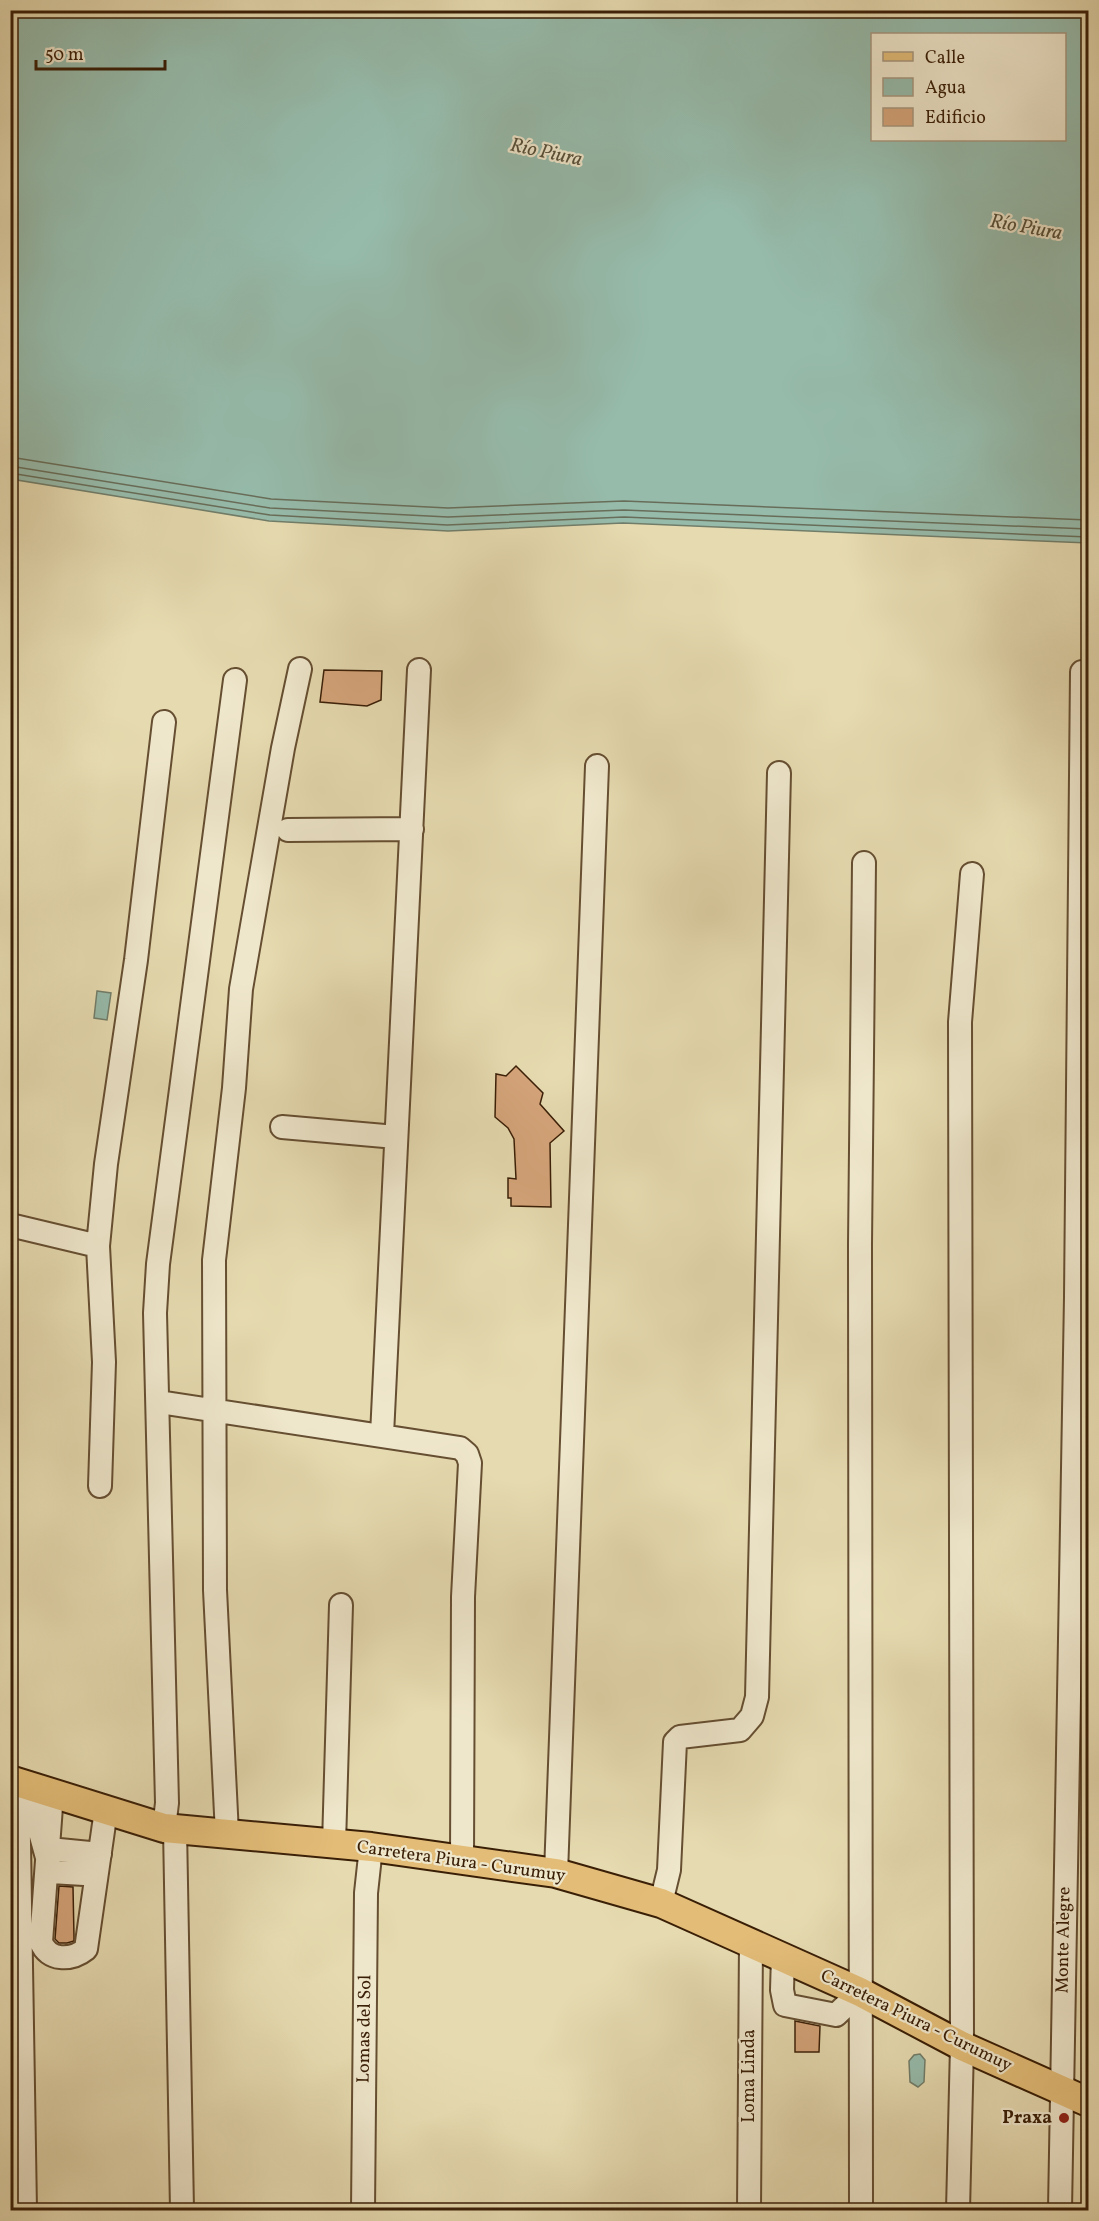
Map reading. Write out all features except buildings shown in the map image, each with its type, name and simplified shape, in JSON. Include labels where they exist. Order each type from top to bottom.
[{"type":"main road","name":"Carretera Piura - Curumuy","points":[[27,1785],[170,1829],[371,1847],[462,1859],[556,1874],[661,1904],[783,1956],[860,1992],[962,2046],[1089,2102]]},
{"type":"street","points":[[227,1834],[215,1590],[214,1260],[234,1088],[241,989],[283,748],[300,669]]},
{"type":"street","points":[[382,1435],[419,670]]},
{"type":"street","name":"Monte Alegre","points":[[1060,2211],[1076,1309],[1082,672]]},
{"type":"street","points":[[182,2211],[170,1829],[167,1803],[157,1455],[159,1401],[155,1313],[158,1264],[235,680]]},
{"type":"street","points":[[100,1486],[104,1362],[98,1245],[106,1164],[136,960],[164,722]]},
{"type":"street","points":[[556,1874],[597,766]]},
{"type":"street","points":[[661,1904],[669,1870],[675,1742],[680,1737],[740,1730],[752,1716],[757,1697],[779,773]]},
{"type":"street","points":[[288,830],[412,829]]},
{"type":"street","points":[[861,2211],[860,1245],[864,864]]},
{"type":"street","points":[[958,2211],[962,2046],[960,1022],[972,874]]},
{"type":"street","points":[[282,1127],[396,1137]]},
{"type":"street","points":[[10,1225],[98,1245]]},
{"type":"street","points":[[159,1401],[460,1448],[467,1454],[471,1463],[463,1597],[462,1859]]},
{"type":"street","points":[[334,1844],[341,1605]]},
{"type":"street","points":[[27,1785],[49,1855],[41,1942],[45,1952],[51,1957],[78,1955],[86,1949],[89,1941],[99,1852],[113,1812]]},
{"type":"street","points":[[25,2211],[27,1785]]},
{"type":"street","name":"Lomas del Sol","points":[[363,2211],[366,1893],[371,1847]]},
{"type":"street","points":[[49,1855],[99,1852]]},
{"type":"street","name":"Loma Linda","points":[[749,2211],[751,1942]]},
{"type":"street","points":[[783,1956],[782,1990],[785,2006],[836,2015],[860,1992]]},
{"type":"water","name":"Río Piura","points":[[11,10],[1088,11],[1088,543],[623,523],[448,531],[269,521],[11,479]]},
{"type":"water","points":[[97,991],[111,993],[107,1020],[94,1018]]},
{"type":"water","points":[[920,2054],[925,2060],[924,2082],[918,2087],[910,2082],[909,2061],[914,2055]]},
{"type":"place","name":"Praxa","points":[[1064,2118]]}]
